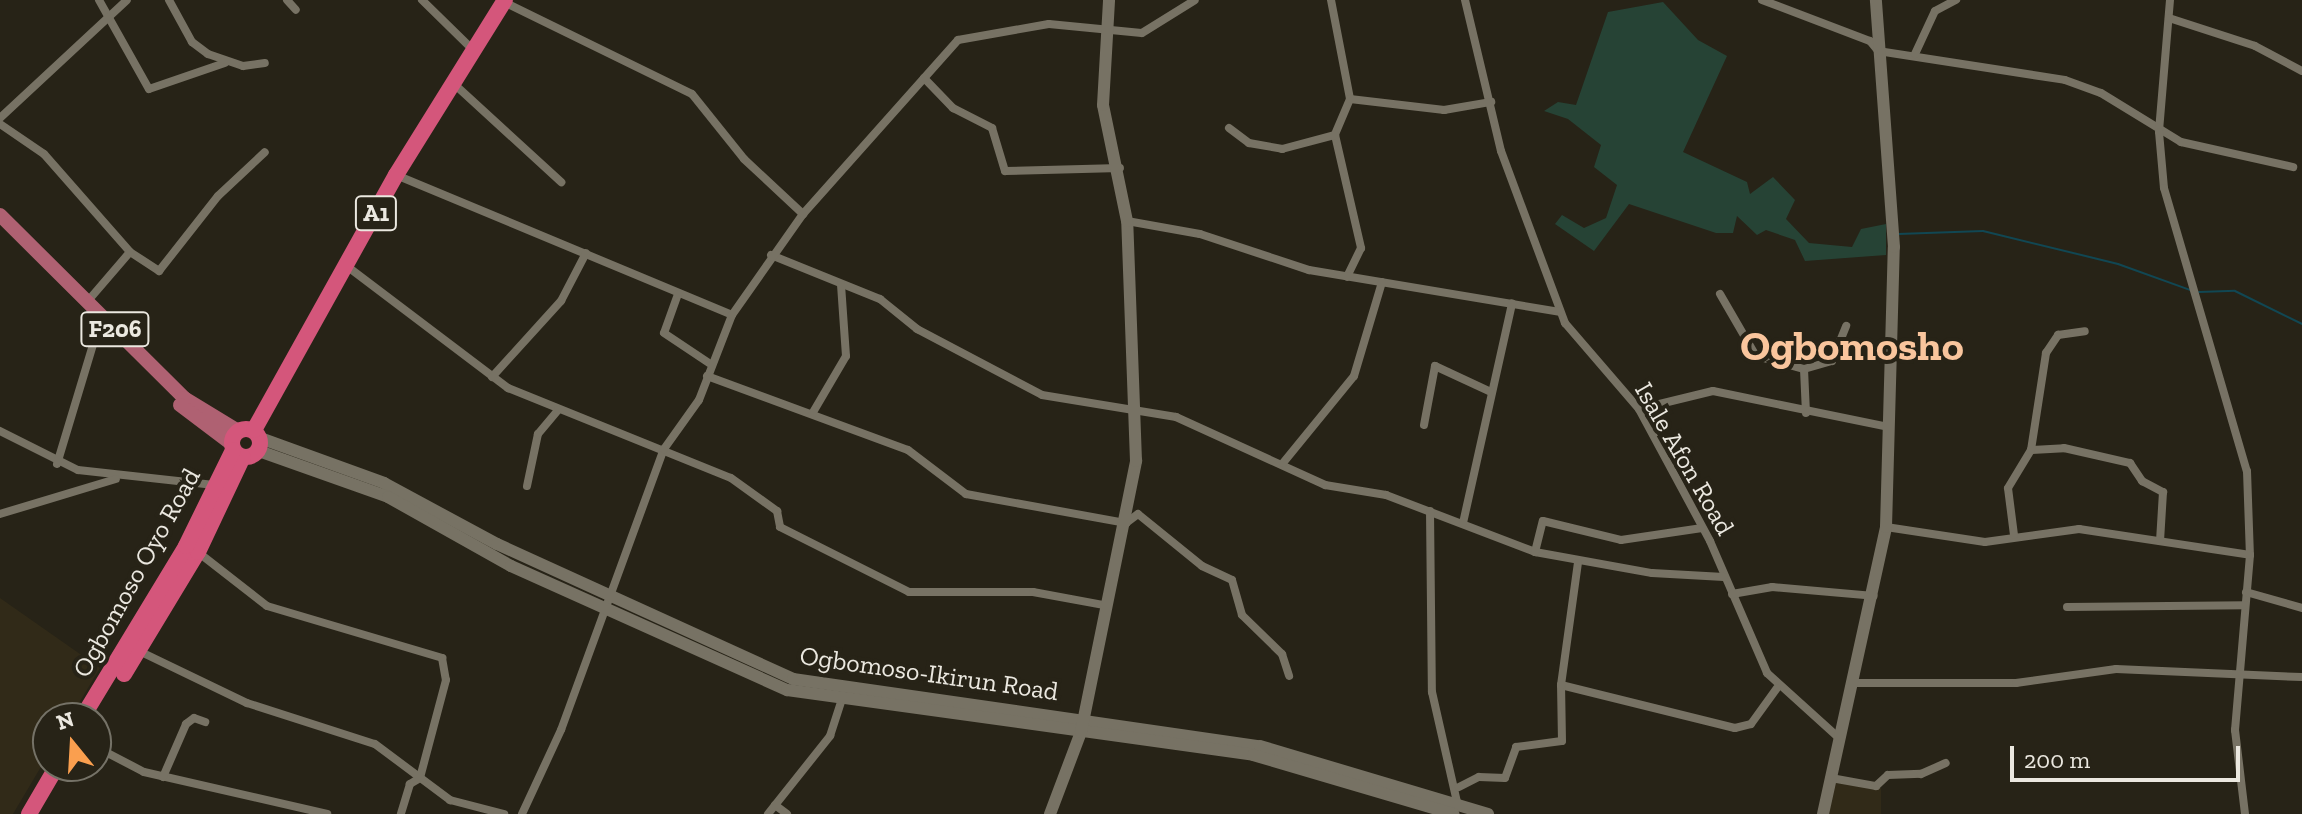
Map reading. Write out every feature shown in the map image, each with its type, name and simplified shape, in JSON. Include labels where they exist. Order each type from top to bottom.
[{"type":"highway","name":"A1","points":[[246,443],[348,267],[396,175],[505,1]]},
{"type":"highway","name":"Ogbomoso Oyo Road","points":[[92,702],[179,558],[214,485],[246,443]]},
{"type":"highway","name":"Ogbomoso Oyo Road","points":[[104,702],[139,651],[198,552],[246,443]]},
{"type":"highway","points":[[29,814],[48,782]]},
{"type":"main road","points":[[1050,814],[1081,732],[1103,605],[1126,523],[1136,461],[1131,405],[1127,221],[1121,168],[1103,105],[1105,24],[1109,0]]},
{"type":"main road","points":[[1823,814],[1839,738],[1856,683],[1886,527],[1894,247],[1876,0]]},
{"type":"main road","name":"F206","points":[[0,215],[206,416],[246,443]]},
{"type":"main road","name":"F206","points":[[0,228],[192,418],[246,443]]},
{"type":"main road","name":"Ogbomoso-Ikirun Road","points":[[246,443],[353,481],[608,601],[770,684],[842,700],[1253,755],[1488,814]]},
{"type":"main road","name":"Ogbomoso-Ikirun Road","points":[[608,601],[793,679],[1084,718],[1260,746],[1455,808]]},
{"type":"street","points":[[99,0],[108,11],[149,89],[225,63],[265,63]]},
{"type":"street","points":[[0,118],[108,11],[127,0]]},
{"type":"street","points":[[169,0],[192,42],[225,63]]},
{"type":"street","points":[[287,0],[296,10]]},
{"type":"street","points":[[422,0],[474,50]]},
{"type":"street","points":[[522,814],[608,601],[664,449],[707,376],[709,363],[732,315],[771,255],[803,214],[947,48],[968,36],[1105,24],[1142,33],[1195,0]]},
{"type":"street","points":[[1331,0],[1350,99],[1335,135],[1361,248],[1347,277]]},
{"type":"street","name":"Isale Afon Road","points":[[1465,0],[1501,151],[1560,312],[1639,409],[1702,528],[1777,688],[1839,738]]},
{"type":"street","points":[[1762,0],[1870,41],[1878,51],[1915,54],[2065,80],[2124,105],[2159,132],[2195,147],[2293,167]]},
{"type":"street","points":[[1915,54],[1935,11],[1956,0]]},
{"type":"street","points":[[2170,0],[2159,132],[2164,188],[2196,307],[2245,459],[2250,555],[2236,743],[2245,814]]},
{"type":"street","points":[[505,1],[692,94],[744,159],[803,214]]},
{"type":"street","points":[[2169,18],[2255,46],[2302,71]]},
{"type":"street","points":[[924,78],[953,108],[992,128],[1005,171],[1121,168]]},
{"type":"street","points":[[452,82],[561,182]]},
{"type":"street","points":[[1350,99],[1444,110],[1491,102]]},
{"type":"street","points":[[0,124],[44,154],[130,252],[159,271],[218,196],[265,152]]},
{"type":"street","points":[[1229,128],[1249,143],[1282,149],[1335,135]]},
{"type":"street","points":[[396,175],[732,315]]},
{"type":"street","points":[[1127,221],[1347,277],[1560,312]]},
{"type":"street","points":[[87,302],[130,252]]},
{"type":"street","points":[[492,377],[561,301],[586,253]]},
{"type":"street","points":[[771,255],[880,299],[917,329],[1042,395],[1131,405],[1283,463],[1325,485],[1430,511],[1535,552],[1578,563],[1724,577]]},
{"type":"street","points":[[348,267],[492,377],[558,410],[664,449],[748,487],[777,511],[780,527],[909,592],[1033,592],[1103,605]]},
{"type":"street","points":[[1283,463],[1354,376],[1382,282]]},
{"type":"street","points":[[812,414],[846,356],[841,284]]},
{"type":"street","points":[[678,294],[664,333],[709,363]]},
{"type":"street","points":[[1720,294],[1756,356],[1804,369],[1842,351],[1846,326]]},
{"type":"street","points":[[1463,523],[1491,392],[1499,383],[1512,303]]},
{"type":"street","points":[[57,464],[99,325]]},
{"type":"street","points":[[2014,535],[2010,478],[2031,450],[2046,353],[2058,335],[2085,331]]},
{"type":"street","points":[[1424,425],[1435,366],[1491,392]]},
{"type":"street","points":[[1804,369],[1806,413]]},
{"type":"street","points":[[707,376],[924,458],[966,494],[1126,523],[1138,514],[1202,566],[1232,580],[1242,615],[1282,654],[1289,676]]},
{"type":"street","points":[[1639,409],[1713,391],[1806,413],[1889,427]]},
{"type":"street","points":[[527,486],[538,434],[558,410]]},
{"type":"street","points":[[0,431],[57,464],[116,479],[174,476],[214,485]]},
{"type":"street","points":[[2031,450],[2064,448],[2130,463],[2142,481],[2163,492],[2160,541]]},
{"type":"street","points":[[0,514],[74,498],[116,479]]},
{"type":"street","points":[[1430,511],[1432,692],[1459,787],[1455,808]]},
{"type":"street","points":[[1535,552],[1543,521],[1621,540],[1702,528]]},
{"type":"street","points":[[1886,527],[1965,541],[2079,529],[2250,555]]},
{"type":"street","points":[[198,552],[267,606],[442,658],[446,680],[420,778],[410,784],[401,814]]},
{"type":"street","points":[[1459,787],[1479,777],[1505,778],[1516,747],[1559,744],[1561,685],[1578,563]]},
{"type":"street","points":[[1732,594],[1772,587],[1875,596]]},
{"type":"street","points":[[2246,592],[2302,608]]},
{"type":"street","points":[[2067,607],[2245,605]]},
{"type":"street","points":[[139,651],[247,703],[375,744],[450,800],[504,814]]},
{"type":"street","points":[[1856,683],[2016,683],[2116,669],[2302,677]]},
{"type":"street","points":[[1561,685],[1735,728],[1751,724],[1777,688]]},
{"type":"street","points":[[768,814],[830,736],[842,700]]},
{"type":"street","points":[[163,777],[186,724],[194,718],[205,722]]},
{"type":"street","points":[[112,754],[163,777],[327,814]]},
{"type":"street","points":[[1831,778],[1876,786],[1888,775],[1921,774],[1946,763]]},
{"type":"street","points":[[775,805],[787,814]]},
{"type":"shaded area","points":[[0,598],[100,668],[80,702],[32,702],[32,782],[13,814],[0,814]]},
{"type":"shaded area","points":[[1836,783],[1881,788],[1881,814],[1829,814]]},
{"type":"green space","points":[[1663,2],[1698,40],[1727,56],[1683,152],[1747,182],[1750,194],[1773,177],[1795,200],[1786,219],[1809,243],[1852,247],[1861,229],[1886,224],[1886,255],[1805,261],[1795,240],[1766,230],[1757,235],[1737,216],[1733,233],[1716,233],[1629,204],[1594,251],[1555,224],[1562,215],[1584,228],[1606,218],[1617,185],[1594,167],[1601,145],[1568,119],[1544,111],[1558,102],[1576,105],[1608,12]]},
{"type":"waterway","points":[[1898,234],[1983,231],[2118,264],[2193,291]]},
{"type":"waterway","points":[[2199,292],[2235,291],[2302,324]]},
{"type":"district","name":"Ogbomosho","points":[[1852,346]]}]
